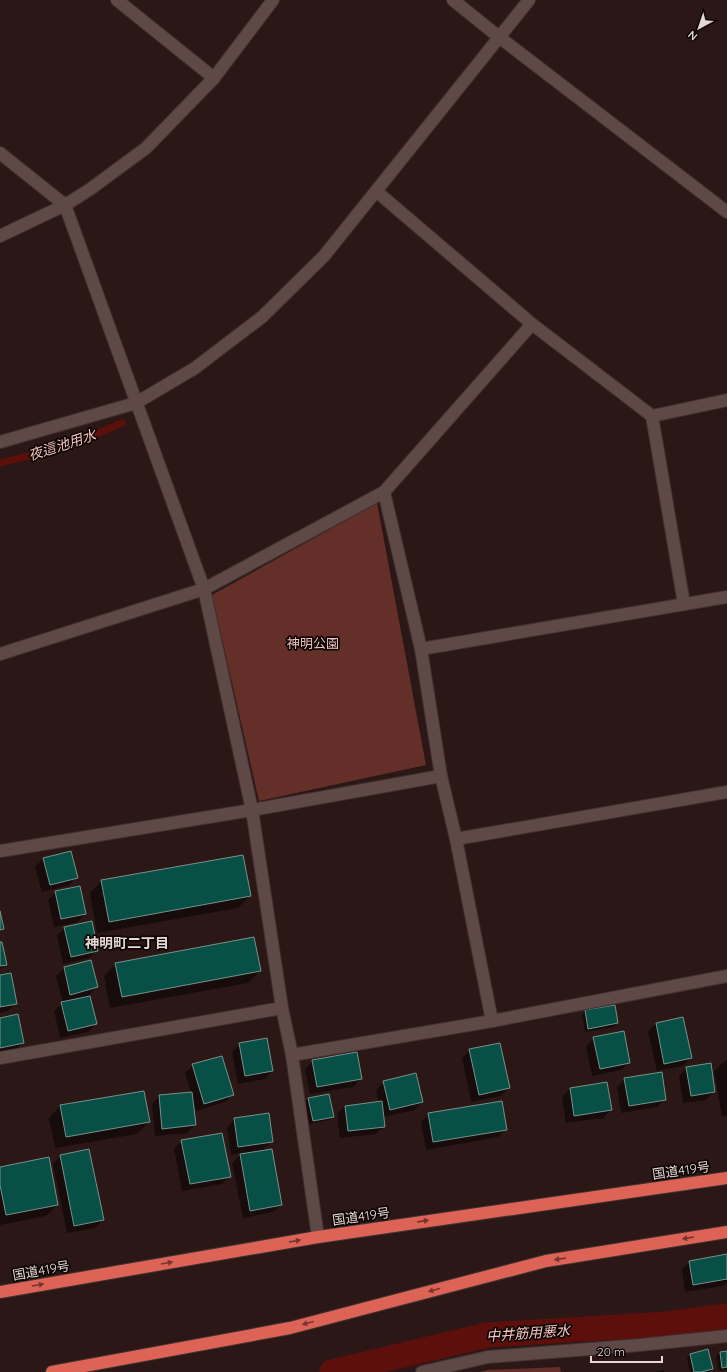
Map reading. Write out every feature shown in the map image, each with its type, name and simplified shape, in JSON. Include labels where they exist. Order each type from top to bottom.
[{"type":"highway","name":"国道419号","points":[[0,1292],[318,1236],[727,1178]]},
{"type":"highway","points":[[52,1372],[290,1328],[546,1261],[727,1232]]},
{"type":"street","points":[[117,0],[214,78]]},
{"type":"street","points":[[0,236],[65,205],[89,190],[146,148],[214,78],[272,0]]},
{"type":"street","points":[[453,0],[499,38],[727,212]]},
{"type":"street","points":[[0,442],[136,403],[195,368],[262,317],[324,256],[529,0]]},
{"type":"street","points":[[0,153],[65,205],[204,589],[252,810],[282,1008],[292,1055],[318,1236]]},
{"type":"street","points":[[376,191],[532,324],[652,416],[684,604]]},
{"type":"street","points":[[0,654],[204,589],[384,492],[532,324]]},
{"type":"street","points":[[652,416],[727,400]]},
{"type":"street","points":[[384,492],[421,649],[441,776],[456,839],[492,1021]]},
{"type":"street","points":[[421,649],[727,597]]},
{"type":"street","points":[[0,851],[252,810],[441,776]]},
{"type":"street","points":[[456,839],[727,792]]},
{"type":"street","points":[[292,1055],[492,1021],[727,976]]},
{"type":"street","points":[[0,1058],[282,1008]]},
{"type":"street","points":[[422,1372],[488,1357],[640,1345],[727,1336]]},
{"type":"green space","name":"神明公園","points":[[377,503],[426,765],[259,801],[212,595]]},
{"type":"green space","points":[[560,1367],[561,1372],[480,1372],[487,1370]]},
{"type":"building","points":[[71,851],[78,878],[50,885],[43,858]]},
{"type":"building","points":[[243,855],[251,896],[109,922],[101,880]]},
{"type":"building","points":[[80,886],[86,914],[61,919],[55,891]]},
{"type":"building","points":[[0,911],[4,929],[0,930]]},
{"type":"building","points":[[92,921],[98,951],[71,957],[64,927]]},
{"type":"building","points":[[254,937],[261,971],[122,997],[115,963]]},
{"type":"building","points":[[0,942],[2,942],[7,965],[0,966]]},
{"type":"building","points":[[91,960],[98,987],[70,995],[64,967]]},
{"type":"building","points":[[11,973],[17,1004],[0,1007],[0,975]]},
{"type":"building","points":[[90,996],[97,1024],[68,1031],[61,1002]]},
{"type":"building","points":[[615,1005],[618,1023],[588,1029],[585,1010]]},
{"type":"building","points":[[18,1014],[24,1043],[0,1048],[0,1018]]},
{"type":"building","points":[[683,1017],[692,1058],[664,1064],[656,1023]]},
{"type":"building","points":[[624,1031],[630,1063],[600,1069],[593,1037]]},
{"type":"building","points":[[267,1038],[273,1071],[245,1076],[239,1043]]},
{"type":"building","points":[[500,1043],[510,1088],[479,1095],[469,1049]]},
{"type":"building","points":[[357,1052],[362,1079],[317,1087],[312,1060]]},
{"type":"building","points":[[222,1056],[234,1095],[204,1104],[192,1064]]},
{"type":"building","points":[[711,1063],[715,1092],[691,1096],[686,1067]]},
{"type":"building","points":[[662,1072],[666,1100],[629,1106],[624,1078]]},
{"type":"building","points":[[416,1073],[423,1102],[390,1110],[383,1081]]},
{"type":"building","points":[[607,1082],[612,1110],[574,1116],[570,1088]]},
{"type":"building","points":[[144,1091],[150,1122],[66,1137],[60,1105]]},
{"type":"building","points":[[192,1092],[196,1125],[162,1129],[159,1095]]},
{"type":"building","points":[[329,1094],[334,1117],[313,1121],[308,1098]]},
{"type":"building","points":[[382,1101],[385,1127],[348,1131],[345,1106]]},
{"type":"building","points":[[502,1101],[507,1130],[433,1142],[428,1113]]},
{"type":"building","points":[[269,1113],[273,1142],[238,1147],[234,1118]]},
{"type":"building","points":[[222,1133],[231,1177],[190,1184],[181,1140]]},
{"type":"building","points":[[89,1149],[104,1220],[74,1226],[60,1155]]},
{"type":"building","points":[[272,1149],[282,1205],[250,1211],[240,1154]]},
{"type":"building","points":[[49,1157],[58,1205],[6,1215],[0,1185],[0,1167]]},
{"type":"building","points":[[727,1254],[727,1279],[693,1285],[689,1261]]},
{"type":"building","points":[[708,1349],[713,1369],[694,1372],[690,1354]]},
{"type":"building","points":[[727,1351],[727,1367],[722,1368],[720,1352]]},
{"type":"waterway","name":"夜這池用水","points":[[0,463],[66,447],[122,423]]},
{"type":"waterway","name":"中井筋用悪水","points":[[332,1372],[487,1335],[666,1324],[727,1316]]},
{"type":"district","name":"神明町二丁目","points":[[127,943]]}]
